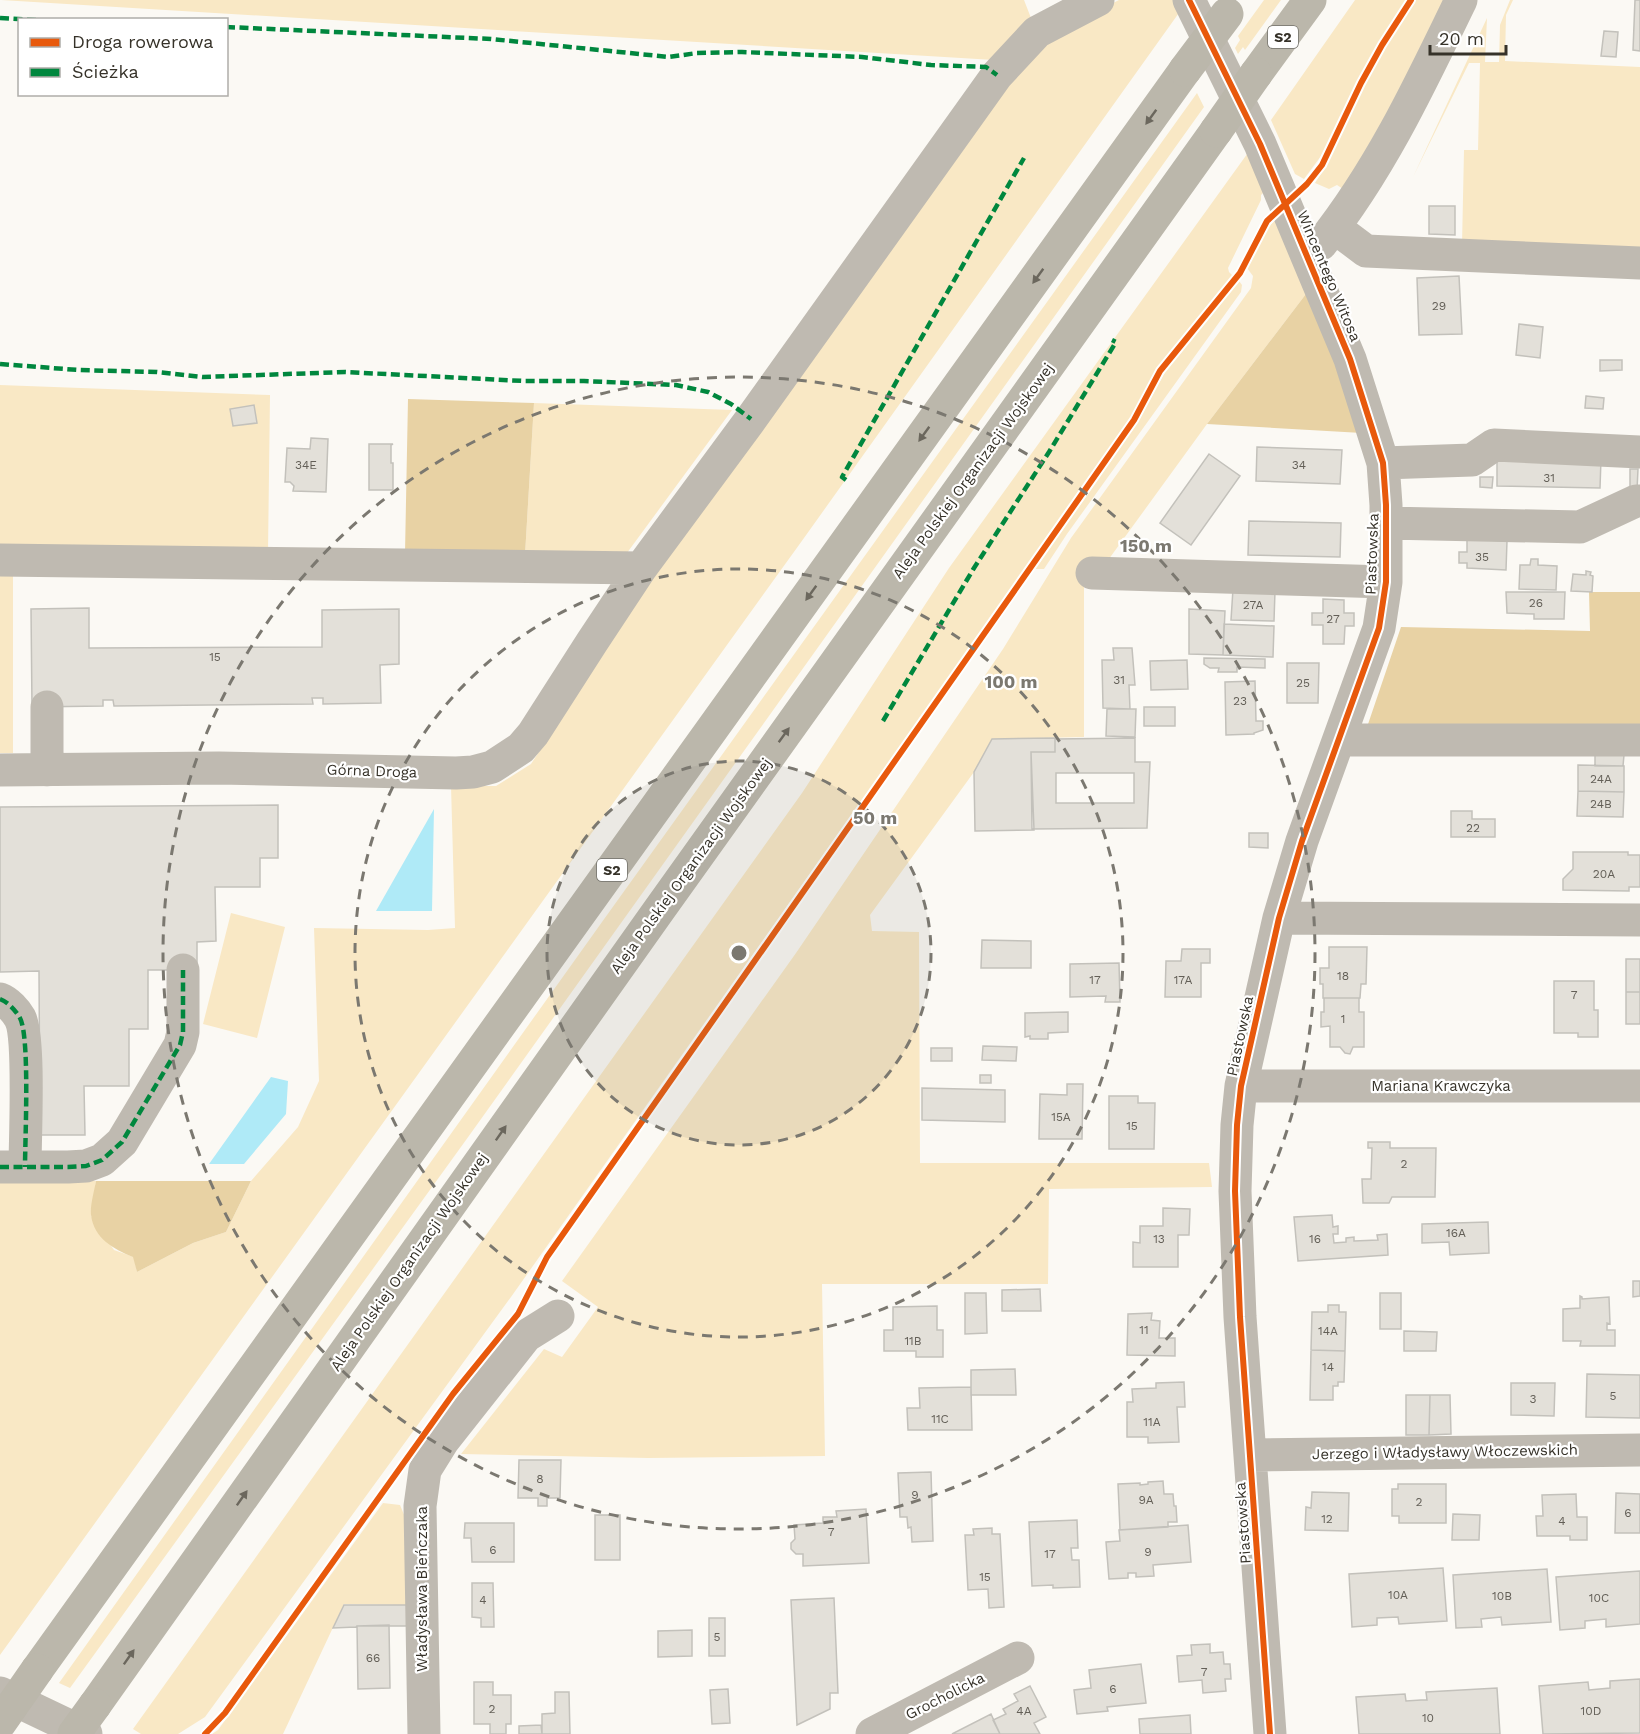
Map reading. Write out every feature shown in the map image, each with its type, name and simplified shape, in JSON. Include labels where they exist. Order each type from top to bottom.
[{"type":"highway","name":"Aleja Polskiej Organizacji Wojskowej","points":[[74,1734],[91,1719],[659,910],[1310,0]]},
{"type":"highway","name":"S2","points":[[0,1723],[1232,7]]},
{"type":"street","name":"Górna Droga","points":[[0,770],[219,768],[456,773],[492,766],[521,748],[533,735],[591,642],[642,568],[997,75],[1036,32],[1098,0]]},
{"type":"street","name":"Wincentego Witosa","points":[[1189,0],[1257,137],[1350,359],[1383,463],[1386,514]]},
{"type":"street","points":[[1308,260],[1365,183],[1390,141],[1461,0]]},
{"type":"street","points":[[1334,226],[1366,251],[1640,263]]},
{"type":"street","points":[[1383,463],[1472,460],[1494,445],[1640,452]]},
{"type":"street","points":[[1386,514],[1580,527],[1640,501]]},
{"type":"street","name":"Piastowska","points":[[1270,1734],[1240,1317],[1235,1191],[1237,1125],[1241,1086],[1279,918],[1302,841],[1379,628],[1386,582],[1386,514]]},
{"type":"street","points":[[0,560],[642,568]]},
{"type":"street","points":[[1092,573],[1386,582]]},
{"type":"street","points":[[47,770],[48,707]]},
{"type":"street","points":[[1339,740],[1640,740]]},
{"type":"street","points":[[1279,918],[1640,920]]},
{"type":"street","points":[[0,999],[6,1002],[21,1019],[25,1040],[13,1167],[86,1166],[102,1160],[122,1142],[180,1046],[183,1032],[183,970]]},
{"type":"street","name":"Mariana Krawczyka","points":[[1241,1086],[1640,1086]]},
{"type":"street","name":"Władysława Bieńczaka","points":[[424,1734],[420,1506],[425,1470],[443,1442],[526,1336],[558,1316]]},
{"type":"street","name":"Jerzego i Władysławy Włoczewskich","points":[[1251,1455],[1640,1450]]},
{"type":"street","name":"Grocholicka","points":[[872,1734],[1018,1658]]},
{"type":"street","points":[[0,1693],[91,1719]]},
{"type":"shaded area","points":[[1,0],[1024,0],[1031,18],[994,60]]},
{"type":"shaded area","points":[[1119,0],[1176,0],[1181,10],[0,1655],[0,1182],[96,1181],[91,1216],[114,1250],[134,1257],[137,1272],[193,1243],[226,1232],[251,1181],[298,1127],[319,1081],[314,928],[428,930],[455,928],[451,786],[496,786],[531,764],[692,518],[986,105],[1044,46],[1082,19]]},
{"type":"shaded area","points":[[1264,0],[1281,0],[1245,50],[1243,47],[1238,54],[1235,48],[1240,40],[1238,36]]},
{"type":"shaded area","points":[[1355,0],[1407,0],[1356,84],[1324,152],[1304,179],[1295,174],[1271,120]]},
{"type":"shaded area","points":[[1416,0],[1444,0],[1403,86],[1343,189],[1337,185],[1329,189],[1315,183],[1328,161],[1360,91]]},
{"type":"shaded area","points":[[1510,0],[1513,0],[1506,15],[1505,61],[1640,67],[1640,254],[1462,245],[1464,150],[1478,150],[1480,63],[1469,63],[1413,177],[1487,18],[1485,62],[1499,62],[1500,25]]},
{"type":"shaded area","points":[[1197,93],[1204,107],[466,1140],[70,1688],[59,1683],[602,922]]},
{"type":"shaded area","points":[[1250,150],[1267,189],[1261,195],[1261,200],[1228,268],[1233,276],[1229,283],[1158,367],[1131,419],[511,1297],[205,1717],[178,1734],[141,1734],[133,1729],[802,793],[949,568]]},
{"type":"shaded area","points":[[1278,217],[1309,290],[1207,424],[1106,563],[1084,582],[1084,737],[992,739],[974,772],[870,915],[872,931],[919,932],[920,1163],[1209,1163],[1212,1187],[1049,1189],[1048,1284],[822,1284],[825,1456],[648,1458],[461,1454],[544,1349],[562,1357],[598,1307],[562,1281],[796,953],[1003,649],[1071,538],[1251,288],[1253,276],[1247,268],[1265,231]]},
{"type":"shaded area","points":[[1239,281],[1242,285],[1241,292],[1044,569],[1035,569],[1138,422],[1165,372]]},
{"type":"shaded area","points":[[1309,290],[1362,433],[1207,424]]},
{"type":"shaded area","points":[[0,385],[270,395],[268,552],[0,551]]},
{"type":"shaded area","points":[[408,399],[534,403],[525,555],[405,553]]},
{"type":"shaded area","points":[[534,403],[732,410],[624,557],[525,555]]},
{"type":"shaded area","points":[[0,565],[13,565],[13,753],[0,753]]},
{"type":"shaded area","points":[[1589,592],[1640,592],[1640,730],[1365,733],[1401,627],[1590,631]]},
{"type":"shaded area","points":[[231,913],[285,927],[257,1038],[203,1024]]},
{"type":"shaded area","points":[[96,1181],[251,1181],[226,1232],[193,1243],[137,1272],[133,1257],[106,1242],[96,1231],[91,1207]]},
{"type":"shaded area","points":[[383,1503],[400,1505],[405,1517],[407,1605],[344,1604],[283,1734],[212,1734],[218,1730]]},
{"type":"water","points":[[434,809],[432,911],[376,911]]},
{"type":"water","points":[[271,1077],[288,1081],[286,1114],[244,1164],[209,1164]]},
{"type":"building","points":[[1635,0],[1640,0],[1640,51],[1633,50]]},
{"type":"building","points":[[1604,31],[1618,32],[1616,57],[1601,56]]},
{"type":"building","points":[[1429,206],[1455,206],[1455,235],[1429,234]]},
{"type":"building","points":[[1459,276],[1462,334],[1419,335],[1417,278]]},
{"type":"building","points":[[1519,324],[1543,327],[1540,358],[1516,355]]},
{"type":"building","points":[[1600,360],[1622,360],[1622,370],[1600,371]]},
{"type":"building","points":[[1586,396],[1604,398],[1603,409],[1585,408]]},
{"type":"building","points":[[254,405],[257,423],[233,426],[230,409]]},
{"type":"building","points":[[311,438],[328,439],[326,492],[293,491],[294,486],[290,482],[285,482],[287,448],[310,449]]},
{"type":"building","points":[[369,444],[393,444],[391,445],[391,463],[393,463],[393,490],[369,490]]},
{"type":"building","points":[[1257,447],[1342,450],[1340,484],[1256,481]]},
{"type":"building","points":[[1209,454],[1240,476],[1191,545],[1160,523]]},
{"type":"building","points":[[1497,459],[1601,459],[1600,488],[1497,486]]},
{"type":"building","points":[[1630,469],[1638,469],[1637,490],[1630,490]]},
{"type":"building","points":[[1480,477],[1493,477],[1492,488],[1480,487]]},
{"type":"building","points":[[1249,521],[1341,523],[1340,557],[1248,555]]},
{"type":"building","points":[[1467,539],[1507,541],[1506,570],[1467,568],[1467,563],[1459,563],[1459,552],[1467,552]]},
{"type":"building","points":[[1531,559],[1538,559],[1538,565],[1557,566],[1556,590],[1519,589],[1520,565],[1530,565]]},
{"type":"building","points":[[1586,571],[1591,572],[1590,575],[1593,576],[1592,592],[1571,591],[1573,574],[1586,575]]},
{"type":"building","points":[[1233,589],[1275,591],[1274,621],[1231,620]]},
{"type":"building","points":[[1506,592],[1565,592],[1564,619],[1534,619],[1534,614],[1507,613]]},
{"type":"building","points":[[1323,599],[1344,600],[1344,613],[1354,613],[1354,626],[1345,626],[1344,644],[1323,644],[1323,625],[1312,625],[1312,613],[1323,613]]},
{"type":"building","points":[[89,608],[89,648],[322,647],[322,610],[399,609],[399,664],[380,665],[381,703],[323,704],[323,698],[312,698],[313,704],[114,706],[113,700],[103,700],[103,706],[32,707],[31,609]]},
{"type":"building","points":[[1189,609],[1225,611],[1223,655],[1189,654]]},
{"type":"building","points":[[1224,624],[1274,626],[1273,657],[1223,655]]},
{"type":"building","points":[[1113,648],[1132,648],[1135,685],[1129,685],[1130,709],[1103,708],[1102,660],[1114,660]]},
{"type":"building","points":[[1204,658],[1265,659],[1265,668],[1237,667],[1237,672],[1218,672],[1219,668],[1210,668],[1204,664]]},
{"type":"building","points":[[1187,660],[1188,689],[1151,690],[1150,661]]},
{"type":"building","points":[[1287,663],[1319,663],[1318,703],[1287,703]]},
{"type":"building","points":[[1255,681],[1256,721],[1263,721],[1263,730],[1254,734],[1226,735],[1225,682]]},
{"type":"building","points":[[1144,707],[1175,707],[1175,726],[1144,726]]},
{"type":"building","points":[[1107,709],[1136,709],[1135,737],[1106,736]]},
{"type":"building","points":[[1055,738],[1055,752],[1031,752],[1034,830],[975,831],[974,772],[992,739]]},
{"type":"building","points":[[1135,738],[1135,762],[1150,762],[1147,828],[1032,829],[1031,752],[1055,752],[1055,739]],"holes":[[[1056,773],[1134,773],[1134,803],[1056,803]]]},
{"type":"building","points":[[1595,754],[1624,755],[1623,766],[1595,766]]},
{"type":"building","points":[[1578,765],[1624,766],[1624,792],[1578,791]]},
{"type":"building","points":[[1578,791],[1624,792],[1623,817],[1577,816]]},
{"type":"building","points":[[278,805],[278,858],[260,858],[260,887],[215,887],[216,941],[197,942],[197,970],[148,970],[148,1029],[129,1029],[129,1086],[84,1086],[85,1135],[40,1135],[39,971],[0,972],[0,807]]},
{"type":"building","points":[[1451,811],[1472,811],[1472,819],[1495,819],[1495,837],[1451,837]]},
{"type":"building","points":[[1249,833],[1268,833],[1268,848],[1249,847]]},
{"type":"building","points":[[1573,852],[1628,852],[1628,855],[1640,855],[1640,887],[1629,887],[1629,891],[1563,890],[1563,879],[1573,869]]},
{"type":"building","points":[[982,940],[1031,941],[1031,968],[981,968]]},
{"type":"building","points":[[1329,947],[1367,947],[1366,984],[1361,984],[1360,998],[1323,998],[1320,968],[1329,968]]},
{"type":"building","points":[[1182,949],[1210,949],[1210,963],[1201,963],[1201,997],[1165,997],[1166,961],[1181,961]]},
{"type":"building","points":[[1626,959],[1640,959],[1640,992],[1626,992]]},
{"type":"building","points":[[1119,963],[1120,1002],[1105,1002],[1106,996],[1070,997],[1070,964]]},
{"type":"building","points":[[1554,981],[1594,981],[1594,1010],[1598,1010],[1598,1037],[1578,1037],[1578,1033],[1554,1033]]},
{"type":"building","points":[[1626,992],[1640,992],[1640,1024],[1626,1024]]},
{"type":"building","points":[[1324,998],[1359,998],[1359,1012],[1364,1012],[1364,1047],[1353,1047],[1350,1054],[1345,1053],[1340,1047],[1330,1047],[1330,1026],[1321,1027]]},
{"type":"building","points":[[1068,1012],[1068,1032],[1048,1033],[1048,1039],[1025,1037],[1025,1013]]},
{"type":"building","points":[[983,1046],[1017,1047],[1016,1061],[982,1060]]},
{"type":"building","points":[[931,1048],[952,1048],[952,1061],[931,1061]]},
{"type":"building","points":[[980,1075],[991,1075],[991,1083],[980,1083]]},
{"type":"building","points":[[1067,1084],[1083,1084],[1082,1139],[1039,1139],[1040,1094],[1067,1095]]},
{"type":"building","points":[[922,1088],[1005,1090],[1005,1122],[922,1120]]},
{"type":"building","points":[[1109,1096],[1138,1096],[1138,1103],[1155,1103],[1154,1149],[1109,1149]]},
{"type":"building","points":[[1368,1142],[1390,1142],[1390,1148],[1436,1148],[1435,1197],[1392,1197],[1389,1203],[1363,1203],[1362,1179],[1371,1179],[1372,1148],[1368,1148]]},
{"type":"building","points":[[1163,1208],[1190,1209],[1189,1235],[1178,1235],[1178,1267],[1133,1267],[1133,1242],[1140,1243],[1140,1226],[1163,1226]]},
{"type":"building","points":[[1332,1215],[1333,1227],[1338,1226],[1338,1234],[1333,1234],[1334,1243],[1346,1242],[1346,1238],[1354,1237],[1354,1241],[1378,1240],[1377,1235],[1387,1234],[1388,1255],[1298,1261],[1294,1217]]},
{"type":"building","points":[[1488,1222],[1489,1253],[1450,1255],[1449,1242],[1422,1243],[1422,1224]]},
{"type":"building","points":[[1633,1281],[1640,1281],[1640,1296],[1633,1297]]},
{"type":"building","points":[[1040,1289],[1041,1311],[1002,1311],[1002,1290]]},
{"type":"building","points":[[965,1293],[986,1293],[987,1333],[965,1334]]},
{"type":"building","points":[[1380,1293],[1401,1293],[1401,1329],[1380,1329]]},
{"type":"building","points":[[1580,1296],[1582,1299],[1609,1297],[1610,1324],[1607,1323],[1607,1330],[1615,1330],[1615,1346],[1580,1346],[1581,1341],[1563,1341],[1563,1309],[1580,1308]]},
{"type":"building","points":[[1328,1305],[1339,1305],[1339,1312],[1346,1312],[1345,1351],[1311,1350],[1312,1312],[1328,1312]]},
{"type":"building","points":[[937,1306],[937,1330],[943,1330],[943,1357],[916,1357],[916,1351],[884,1351],[884,1330],[893,1330],[893,1307]]},
{"type":"building","points":[[1152,1313],[1151,1320],[1160,1321],[1159,1338],[1175,1338],[1175,1356],[1127,1355],[1128,1314]]},
{"type":"building","points":[[1404,1331],[1437,1332],[1436,1351],[1404,1351]]},
{"type":"building","points":[[1311,1350],[1345,1351],[1344,1382],[1338,1382],[1338,1386],[1333,1386],[1333,1400],[1310,1400]]},
{"type":"building","points":[[1015,1369],[1016,1395],[971,1395],[971,1370]]},
{"type":"building","points":[[1587,1374],[1640,1375],[1640,1418],[1586,1417]]},
{"type":"building","points":[[1184,1382],[1185,1407],[1177,1407],[1179,1442],[1148,1443],[1148,1437],[1127,1437],[1127,1402],[1133,1402],[1132,1389],[1156,1388],[1156,1383]]},
{"type":"building","points":[[1511,1383],[1555,1383],[1554,1416],[1511,1415]]},
{"type":"building","points":[[971,1387],[972,1430],[908,1430],[907,1408],[920,1408],[919,1388]]},
{"type":"building","points":[[1406,1395],[1430,1395],[1429,1435],[1406,1435]]},
{"type":"building","points":[[1430,1395],[1450,1395],[1451,1434],[1429,1435]]},
{"type":"building","points":[[519,1460],[561,1460],[560,1498],[547,1498],[547,1506],[538,1506],[538,1498],[518,1498]]},
{"type":"building","points":[[931,1472],[933,1541],[912,1542],[911,1527],[908,1528],[907,1517],[900,1517],[898,1473]]},
{"type":"building","points":[[1163,1481],[1164,1494],[1173,1494],[1177,1522],[1168,1522],[1168,1527],[1120,1530],[1118,1484],[1140,1483],[1140,1485]]},
{"type":"building","points":[[1398,1484],[1446,1484],[1446,1523],[1399,1523],[1399,1516],[1392,1516],[1392,1489],[1398,1489]]},
{"type":"building","points":[[1312,1492],[1349,1493],[1348,1531],[1305,1530],[1306,1507],[1311,1508]]},
{"type":"building","points":[[1616,1493],[1640,1494],[1640,1533],[1615,1533]]},
{"type":"building","points":[[1576,1494],[1577,1517],[1587,1517],[1587,1540],[1570,1540],[1570,1536],[1537,1536],[1536,1516],[1543,1516],[1542,1495]]},
{"type":"building","points":[[866,1509],[869,1563],[803,1566],[803,1554],[796,1554],[791,1549],[791,1543],[795,1539],[794,1525],[823,1523],[823,1517],[837,1517],[836,1511]]},
{"type":"building","points":[[1453,1514],[1480,1515],[1479,1540],[1452,1540]]},
{"type":"building","points":[[595,1515],[620,1515],[620,1560],[595,1560]]},
{"type":"building","points":[[1077,1520],[1078,1548],[1071,1548],[1072,1560],[1079,1560],[1080,1587],[1032,1586],[1029,1522]]},
{"type":"building","points":[[465,1523],[514,1523],[514,1562],[472,1562],[471,1538],[464,1538]]},
{"type":"building","points":[[1188,1525],[1191,1562],[1153,1565],[1154,1576],[1136,1577],[1136,1573],[1128,1573],[1128,1578],[1109,1579],[1106,1542],[1120,1541],[1119,1530]]},
{"type":"building","points":[[992,1528],[992,1534],[1000,1534],[1004,1607],[989,1608],[988,1589],[968,1590],[965,1535],[974,1535],[973,1529]]},
{"type":"building","points":[[1443,1568],[1447,1621],[1399,1624],[1398,1617],[1377,1618],[1377,1625],[1352,1627],[1349,1574]]},
{"type":"building","points":[[1547,1569],[1551,1622],[1502,1625],[1501,1617],[1481,1619],[1482,1627],[1456,1628],[1453,1575]]},
{"type":"building","points":[[1640,1571],[1640,1624],[1606,1627],[1606,1619],[1585,1621],[1585,1628],[1560,1630],[1556,1577]]},
{"type":"building","points":[[472,1583],[493,1583],[494,1627],[481,1627],[481,1618],[472,1617]]},
{"type":"building","points":[[834,1598],[838,1693],[830,1693],[830,1709],[797,1725],[791,1600]]},
{"type":"building","points":[[344,1605],[407,1605],[408,1626],[333,1628]]},
{"type":"building","points":[[709,1618],[725,1618],[725,1656],[709,1656]]},
{"type":"building","points":[[389,1625],[390,1688],[358,1689],[357,1626]]},
{"type":"building","points":[[692,1630],[692,1656],[658,1657],[658,1631]]},
{"type":"building","points":[[1210,1644],[1210,1653],[1223,1652],[1224,1664],[1230,1664],[1231,1679],[1225,1679],[1226,1691],[1203,1693],[1202,1680],[1179,1682],[1177,1656],[1192,1655],[1191,1645]]},
{"type":"building","points":[[1141,1664],[1146,1703],[1107,1707],[1108,1711],[1077,1714],[1074,1690],[1091,1688],[1089,1670]]},
{"type":"building","points":[[1640,1679],[1640,1733],[1543,1734],[1539,1686],[1588,1682],[1589,1690],[1610,1688],[1610,1681]]},
{"type":"building","points":[[474,1682],[493,1682],[493,1695],[511,1695],[511,1724],[506,1724],[506,1734],[490,1734],[490,1724],[474,1724]]},
{"type":"building","points":[[1030,1686],[1046,1717],[1034,1723],[1040,1734],[1000,1734],[993,1720],[1006,1714],[1003,1709],[1018,1701],[1014,1694]]},
{"type":"building","points":[[1497,1688],[1500,1734],[1359,1734],[1356,1697],[1405,1694],[1406,1701],[1427,1700],[1426,1692]]},
{"type":"building","points":[[728,1689],[730,1723],[712,1724],[710,1690]]},
{"type":"building","points":[[555,1692],[569,1692],[570,1734],[542,1734],[542,1714],[555,1713]]},
{"type":"building","points":[[991,1714],[1000,1734],[952,1734]]},
{"type":"building","points":[[1190,1715],[1191,1734],[1140,1734],[1139,1719]]},
{"type":"building","points":[[541,1725],[542,1734],[519,1734],[519,1726]]},
{"type":"marked path","points":[[0,18],[18,19]]},
{"type":"marked path","points":[[228,27],[491,39],[669,57],[697,53],[742,52],[862,57],[931,65],[986,67],[997,75]]},
{"type":"marked path","points":[[846,480],[842,477],[1024,158]]},
{"type":"marked path","points":[[883,721],[974,568],[1116,342],[1112,340]]},
{"type":"marked path","points":[[0,364],[78,370],[157,372],[203,377],[345,372],[524,381],[676,385],[708,392],[731,404],[751,419]]},
{"type":"marked path","points":[[0,1167],[86,1166],[102,1160],[122,1142],[180,1045],[183,1032],[183,970]]},
{"type":"marked path","points":[[0,999],[16,1012],[23,1029],[26,1066],[25,1167]]},
{"type":"cycle path","points":[[1189,0],[1260,144],[1350,359],[1383,463],[1386,505],[1386,582],[1379,628],[1302,841],[1279,918],[1241,1086],[1237,1125],[1235,1191],[1240,1317],[1270,1734]]},
{"type":"cycle path","points":[[205,1734],[225,1713],[453,1394],[518,1314],[547,1257],[1134,420],[1160,371],[1240,273],[1267,221],[1307,184],[1322,165],[1361,83],[1411,0]]}]
